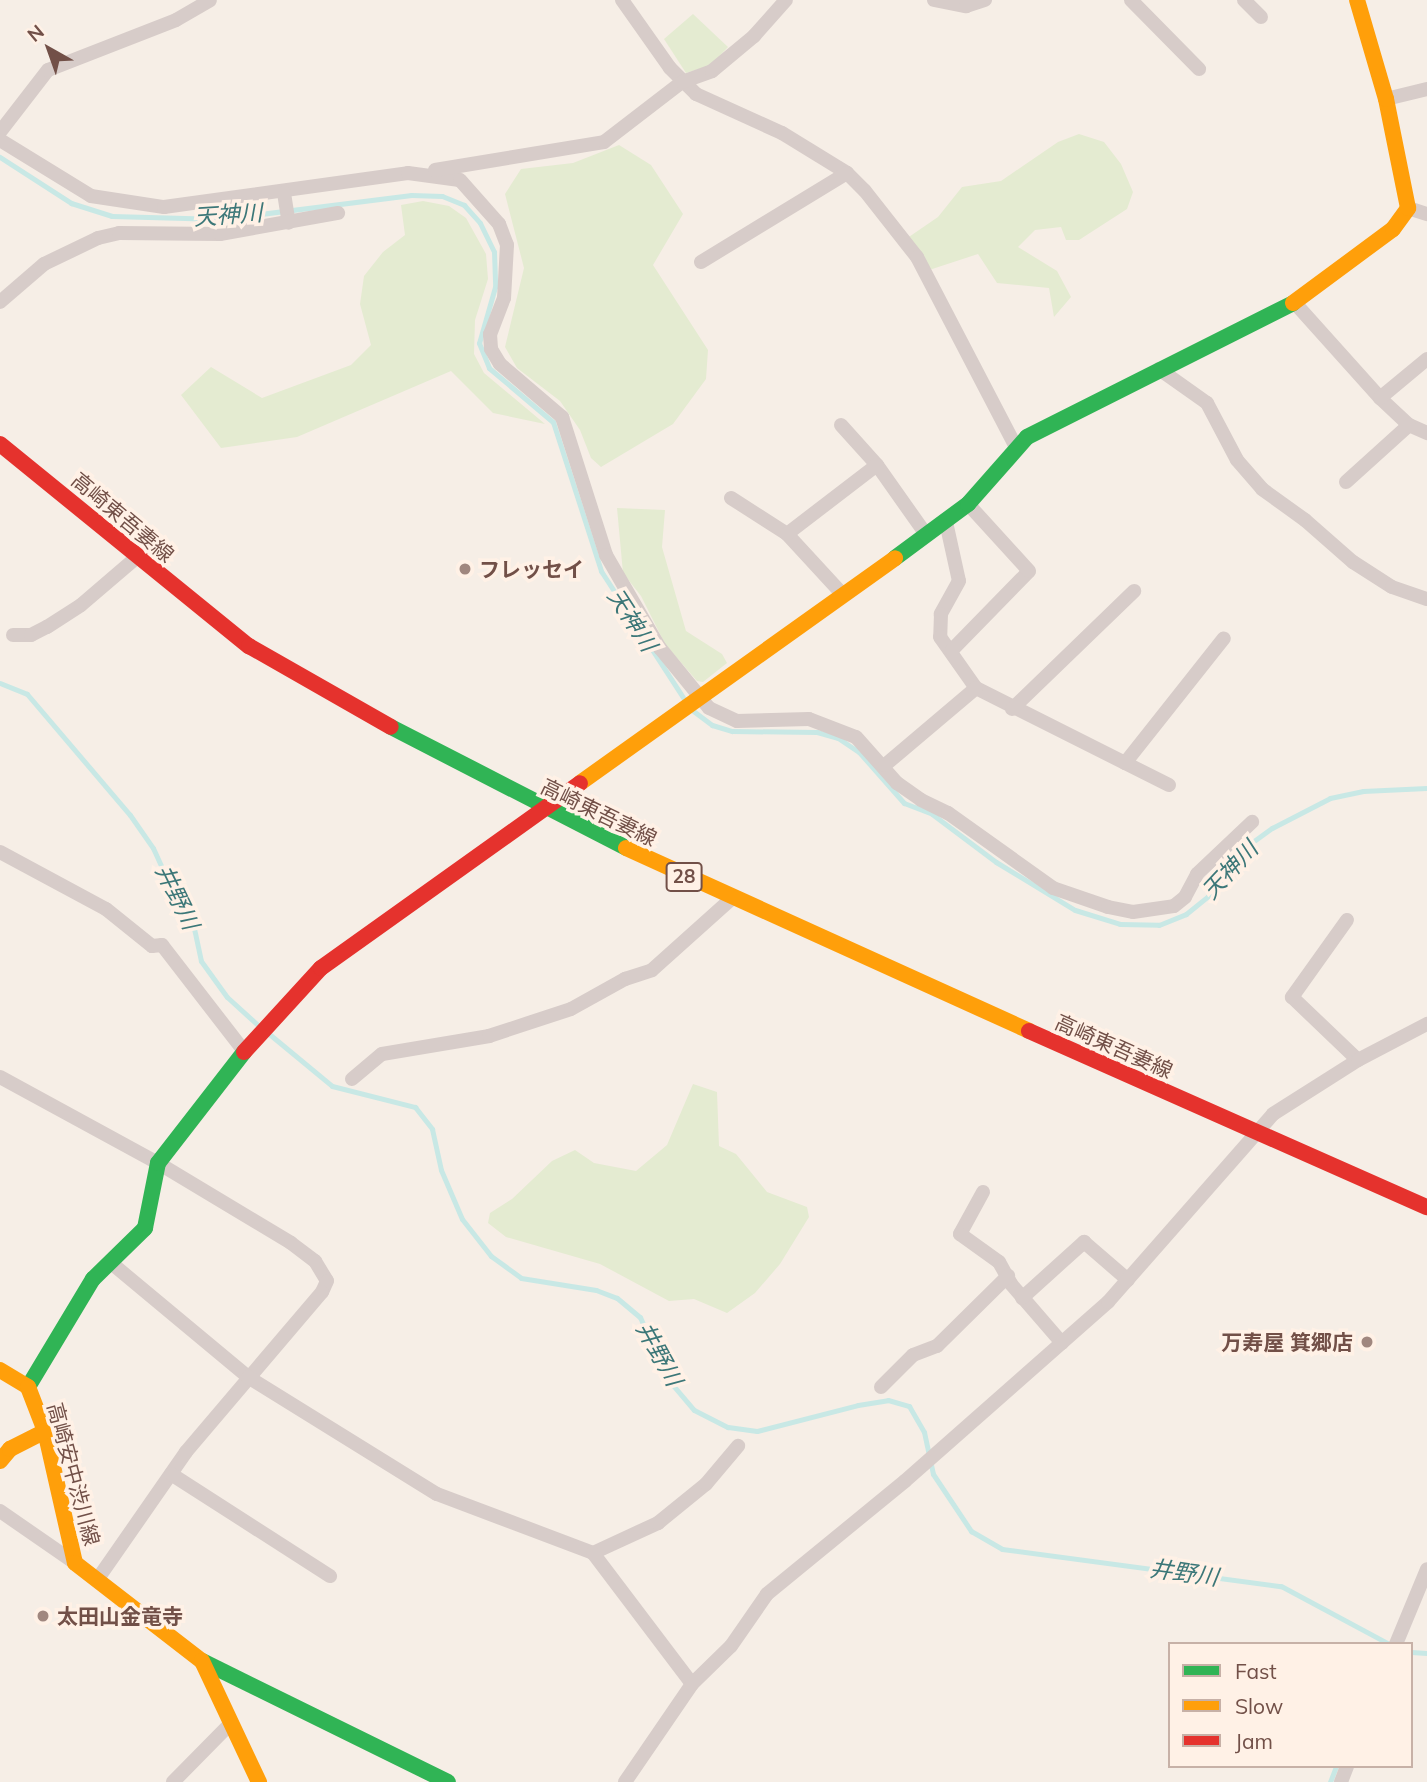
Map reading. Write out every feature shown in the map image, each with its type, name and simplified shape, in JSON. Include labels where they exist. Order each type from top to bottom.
[{"type":"street","points":[[0,132],[48,70],[176,20],[210,0]]},
{"type":"street","points":[[622,0],[682,82],[847,173],[917,257],[1015,444]]},
{"type":"street","points":[[0,140],[92,197],[188,206],[284,196],[604,142],[682,82],[712,71],[784,4],[798,0]]},
{"type":"street","points":[[934,0],[966,6],[985,0]]},
{"type":"street","points":[[1131,0],[1199,69]]},
{"type":"street","points":[[1244,0],[1261,17]]},
{"type":"street","points":[[28,1387],[82,1295],[110,1262],[145,1228],[158,1163],[244,1051],[321,968],[700,700],[925,533],[946,522],[968,504],[1015,444],[1294,302],[1394,229],[1408,208],[1386,99],[1357,0]]},
{"type":"street","points":[[1386,99],[1427,89]]},
{"type":"street","points":[[408,173],[460,180],[499,224],[509,267],[504,298],[490,334],[491,349],[500,364],[562,417],[606,555],[660,648],[709,708],[737,721],[808,719],[856,737],[885,765],[897,783],[948,813],[1053,888],[1133,912],[1174,906],[1185,897],[1197,874],[1252,822]]},
{"type":"street","points":[[701,262],[847,173]]},
{"type":"street","points":[[284,196],[288,220]]},
{"type":"street","points":[[1408,208],[1427,214]]},
{"type":"street","points":[[0,302],[44,264],[98,238],[119,233],[219,234],[338,213]]},
{"type":"street","points":[[1294,302],[1380,398],[1409,425],[1427,433]]},
{"type":"street","points":[[1380,398],[1427,359]]},
{"type":"street","points":[[1159,369],[1207,403],[1237,460],[1262,489],[1306,520],[1353,562],[1392,587],[1427,599]]},
{"type":"street","points":[[841,425],[877,465],[925,533]]},
{"type":"street","points":[[1346,482],[1409,425]]},
{"type":"street","name":"高崎東吾妻線","points":[[0,444],[249,646],[296,676],[545,809],[731,900],[1427,1207]]},
{"type":"street","points":[[787,534],[877,465]]},
{"type":"street","points":[[731,498],[787,534],[843,595]]},
{"type":"street","points":[[952,650],[1029,571],[968,504]]},
{"type":"street","points":[[946,522],[958,581],[938,626],[940,637],[952,650],[976,688],[1012,709],[1169,785]]},
{"type":"street","points":[[13,635],[31,635],[82,605],[136,557]]},
{"type":"street","points":[[1012,709],[1134,591]]},
{"type":"street","points":[[1125,763],[1224,638]]},
{"type":"street","points":[[885,765],[976,688]]},
{"type":"street","points":[[0,852],[106,908],[152,946],[162,945],[244,1051]]},
{"type":"street","points":[[352,1079],[389,1052],[489,1036],[571,1009],[625,979],[652,970],[731,900]]},
{"type":"street","points":[[1348,920],[1292,997],[1358,1060]]},
{"type":"street","points":[[625,1782],[692,1684],[731,1646],[779,1581],[920,1468],[1062,1343],[1128,1280],[1256,1132],[1284,1105],[1358,1060],[1427,1024]]},
{"type":"street","points":[[0,1077],[158,1163],[291,1243],[315,1261],[327,1280],[322,1292],[248,1377],[171,1474],[97,1580]]},
{"type":"street","points":[[983,1192],[960,1234],[999,1262],[1022,1298],[1062,1343]]},
{"type":"street","points":[[1022,1298],[1084,1241],[1128,1280]]},
{"type":"street","points":[[110,1262],[248,1377],[437,1494],[593,1553],[692,1684]]},
{"type":"street","points":[[881,1387],[913,1355],[937,1346],[1008,1276]]},
{"type":"street","name":"高崎安中渋川線","points":[[0,1370],[28,1387],[45,1431],[75,1563],[202,1661],[259,1782]]},
{"type":"street","points":[[0,1461],[10,1449],[45,1431]]},
{"type":"street","points":[[593,1553],[658,1523],[706,1484],[738,1447]]},
{"type":"street","points":[[171,1474],[330,1576]]},
{"type":"street","points":[[0,1511],[75,1563]]},
{"type":"street","points":[[1397,1641],[1427,1569]]},
{"type":"street","points":[[202,1661],[447,1782]]},
{"type":"street","points":[[173,1782],[231,1723]]},
{"type":"green space","points":[[693,14],[728,47],[711,65],[686,73],[664,39]]},
{"type":"green space","points":[[1079,134],[1104,142],[1121,164],[1133,192],[1127,209],[1079,240],[1066,240],[1061,227],[1035,230],[1018,247],[1057,271],[1071,297],[1054,317],[1049,288],[997,283],[978,254],[920,273],[903,241],[938,217],[962,187],[1001,181],[1058,142]]},
{"type":"green space","points":[[619,145],[651,165],[683,214],[653,265],[708,350],[706,379],[673,424],[601,467],[591,458],[580,430],[560,401],[517,368],[505,347],[524,268],[505,194],[521,169],[573,163]]},
{"type":"green space","points":[[423,201],[449,206],[466,218],[486,254],[488,279],[475,320],[474,354],[484,373],[545,424],[493,413],[451,371],[297,437],[221,448],[181,395],[211,367],[262,398],[351,365],[371,345],[360,304],[364,276],[383,252],[405,235],[401,205]]},
{"type":"green space","points":[[617,508],[665,510],[662,547],[686,631],[722,654],[727,663],[703,682],[697,681],[665,644],[641,596],[623,573]]},
{"type":"green space","points":[[693,1084],[717,1092],[719,1146],[736,1154],[767,1192],[807,1207],[809,1217],[780,1264],[755,1293],[727,1313],[694,1299],[669,1301],[600,1264],[506,1237],[488,1223],[490,1213],[512,1199],[552,1161],[575,1150],[594,1163],[636,1171],[667,1145]]},
{"type":"waterway","name":"天神川","points":[[0,157],[71,203],[112,216],[221,219],[411,195],[442,196],[464,205],[480,223],[494,252],[495,287],[479,343],[489,368],[553,422],[601,571],[686,702]]},
{"type":"waterway","name":"井野川","points":[[0,683],[27,694],[130,815],[153,848],[177,901],[192,919],[201,961],[227,997],[260,1027]]},
{"type":"waterway","name":"天神川","points":[[692,710],[712,725],[732,731],[817,732],[838,738],[859,752],[904,803],[932,814],[996,862],[1075,910],[1120,924],[1159,925],[1186,914],[1208,896],[1247,846],[1272,828],[1330,798],[1363,791],[1427,788]]},
{"type":"waterway","name":"井野川","points":[[268,1033],[332,1086],[415,1107],[432,1129],[441,1170],[462,1219],[491,1256],[521,1278],[596,1290],[617,1298],[640,1317],[666,1377],[694,1410],[728,1427],[757,1431],[888,1400],[909,1406],[924,1432],[933,1474],[971,1531],[1002,1549],[1281,1586],[1385,1642]]},
{"type":"waterway","name":"井野川","points":[[1413,1652],[1427,1653]]},
{"type":"waterway","points":[[1330,1782],[1335,1768]]},
{"type":"traffic: fast","points":[[895,558],[968,504],[1027,437],[1293,303]]},
{"type":"traffic: fast","points":[[391,727],[626,848]]},
{"type":"traffic: fast","points":[[28,1387],[93,1279],[145,1228],[158,1163],[244,1052]]},
{"type":"traffic: fast","points":[[202,1661],[448,1782]]},
{"type":"traffic: slow","points":[[1293,303],[1393,229],[1408,208],[1386,99],[1357,0]]},
{"type":"traffic: slow","points":[[580,783],[895,558]]},
{"type":"traffic: slow","points":[[626,848],[1029,1031]]},
{"type":"traffic: slow","points":[[0,1370],[28,1387],[45,1431],[75,1563],[202,1661],[259,1782]]},
{"type":"traffic: slow","points":[[0,1461],[10,1449],[45,1431]]},
{"type":"traffic: jam","points":[[0,444],[249,646],[391,727]]},
{"type":"traffic: jam","points":[[244,1052],[321,968],[580,783]]},
{"type":"traffic: jam","points":[[1029,1031],[1427,1207]]},
{"type":"place","name":"フレッセイ","points":[[465,569]]},
{"type":"place","name":"万寿屋 箕郷店","points":[[1367,1342]]},
{"type":"place","name":"太田山金竜寺","points":[[43,1616]]}]
